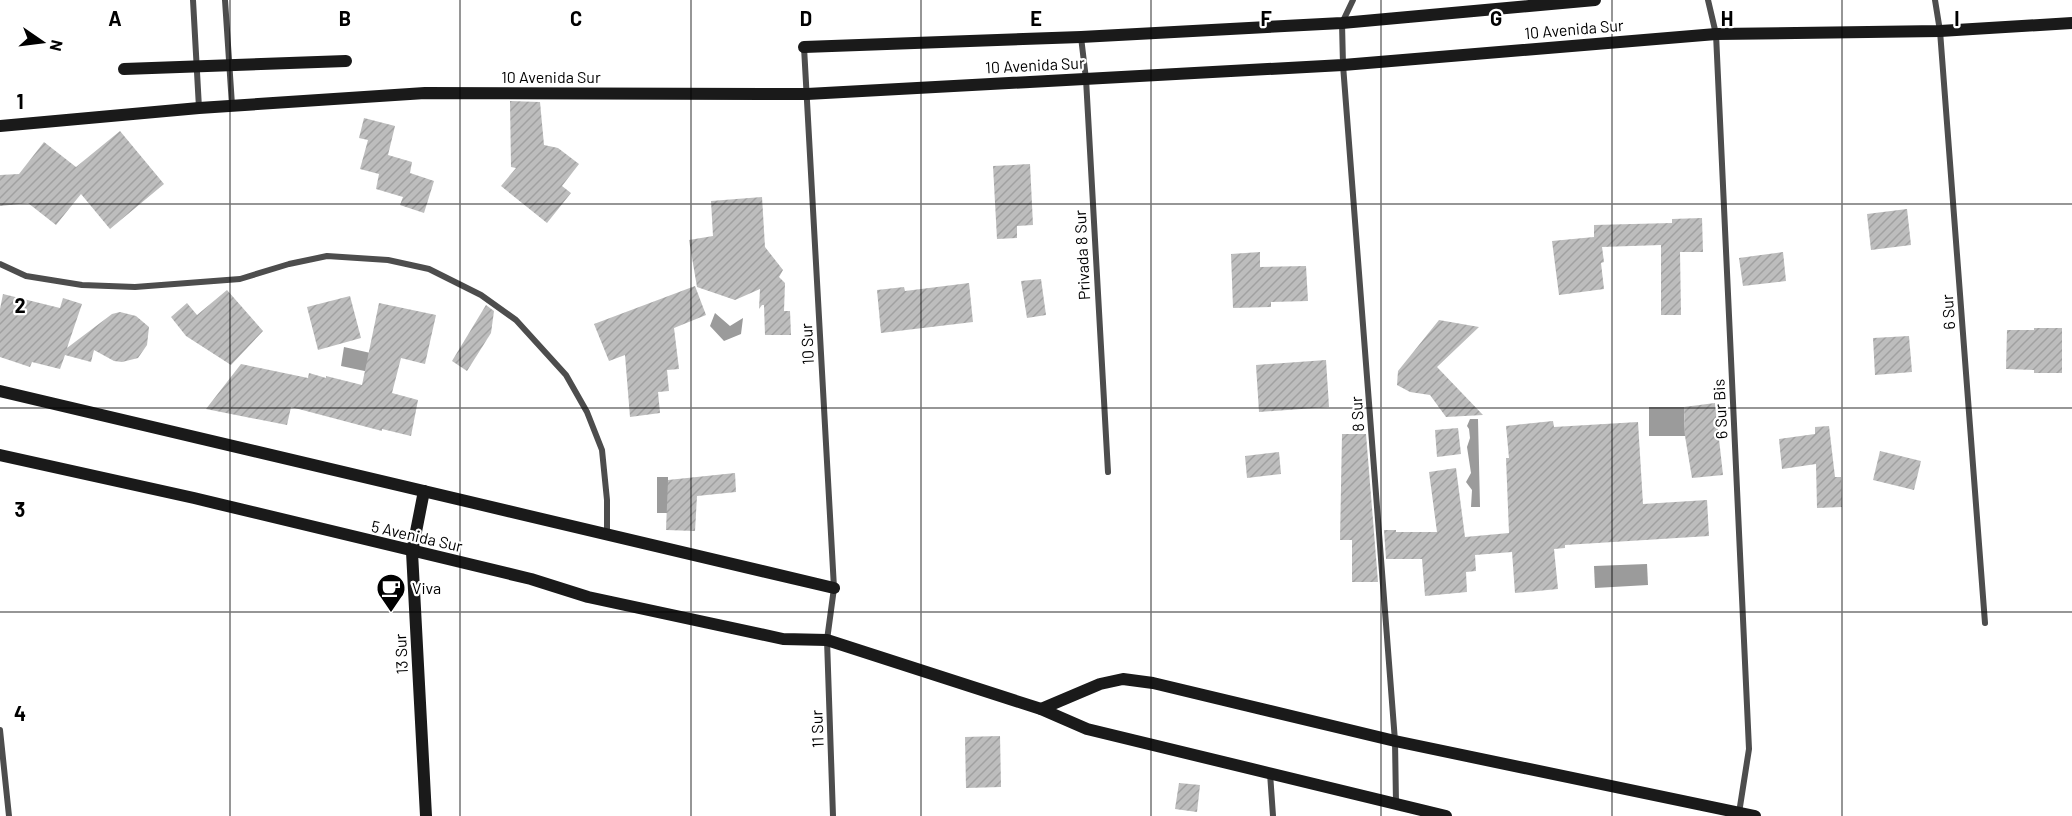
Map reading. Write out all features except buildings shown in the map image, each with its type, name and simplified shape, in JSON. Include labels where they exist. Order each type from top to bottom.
[{"type":"street","points":[[193,0],[199,108]]},
{"type":"street","points":[[225,0],[232,106]]},
{"type":"street","points":[[1342,23],[1353,0]]},
{"type":"street","points":[[804,47],[1081,37],[1342,23],[1595,0]]},
{"type":"street","name":"6 Sur Bis","points":[[1708,0],[1716,34],[1749,749],[1739,814]]},
{"type":"street","name":"6 Sur","points":[[1935,0],[1940,31],[1985,623]]},
{"type":"street","name":"8 Sur","points":[[1342,23],[1343,65],[1395,741],[1396,804]]},
{"type":"street","name":"10 Avenida Sur","points":[[0,126],[199,108],[425,93],[807,94],[1343,65],[1716,34],[1940,31],[2072,23]]},
{"type":"street","name":"Privada 8 Sur","points":[[1081,37],[1086,79],[1108,472]]},
{"type":"street","name":"10 Sur","points":[[804,47],[834,588],[827,640]]},
{"type":"street","points":[[124,69],[346,61]]},
{"type":"street","points":[[0,264],[26,276],[82,285],[135,286],[240,279],[289,264],[327,256],[388,260],[429,269],[482,295],[516,320],[566,375],[587,412],[602,450],[608,500],[607,533]]},
{"type":"street","points":[[0,390],[834,588]]},
{"type":"street","name":"5 Avenida Sur","points":[[0,455],[194,498],[531,579],[588,597],[783,639],[827,640],[1041,709],[1087,729],[1446,816]]},
{"type":"street","name":"13 Sur","points":[[424,491],[412,552],[426,816]]},
{"type":"street","name":"11 Sur","points":[[827,640],[833,816]]},
{"type":"street","points":[[1041,709],[1101,684],[1123,679],[1153,683],[1395,741],[1755,816]]},
{"type":"street","points":[[0,730],[9,816]]},
{"type":"street","points":[[1270,773],[1273,816]]},
{"type":"shaded area","points":[[715,313],[730,326],[743,318],[741,334],[724,341],[710,326]]},
{"type":"shaded area","points":[[344,347],[397,359],[393,377],[341,366]]},
{"type":"shaded area","points":[[1649,407],[1684,407],[1685,436],[1649,436]]},
{"type":"shaded area","points":[[1470,419],[1478,419],[1480,507],[1471,507],[1472,490],[1466,482],[1471,473],[1467,447],[1470,438],[1467,426]]},
{"type":"shaded area","points":[[657,477],[668,477],[668,513],[657,513]]},
{"type":"shaded area","points":[[1647,564],[1648,585],[1595,588],[1594,566]]},
{"type":"place","name":"Viva","points":[[391,614]]}]
